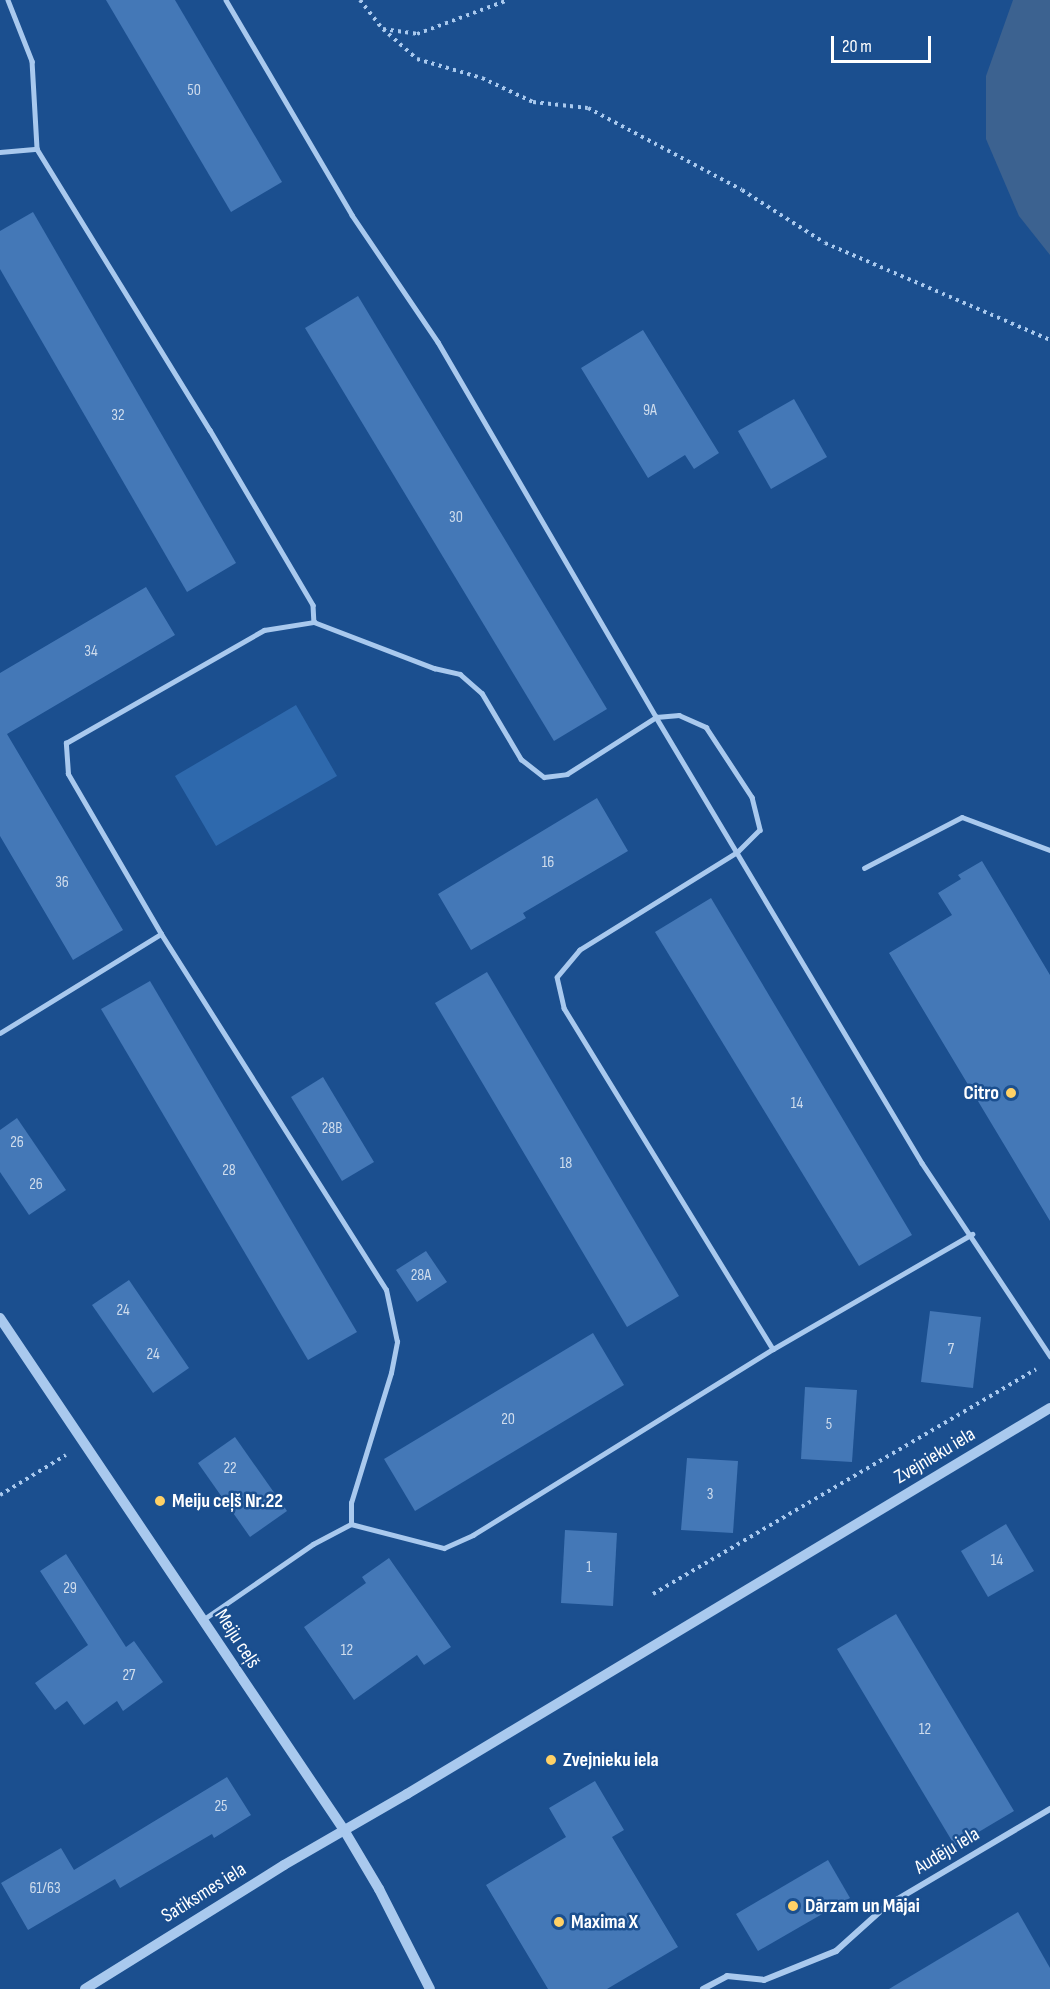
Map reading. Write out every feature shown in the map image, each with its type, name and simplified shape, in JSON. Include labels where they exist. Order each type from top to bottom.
[{"type":"street","name":"Meiju ceļš","points":[[0,1318],[344,1830],[379,1889],[430,1989]]},
{"type":"street","name":"Zvejnieku iela","points":[[344,1830],[1050,1408]]},
{"type":"street","name":"Audēju iela","points":[[703,1989],[728,1976],[764,1980],[836,1951],[886,1906],[1050,1809]]},
{"type":"street","name":"Satiksmes iela","points":[[85,1989],[344,1830]]},
{"type":"lane","points":[[8,0],[32,61],[37,149],[204,420],[314,605],[314,622]]},
{"type":"lane","points":[[226,0],[352,215],[438,342],[656,717],[922,1163],[972,1234],[1050,1356]]},
{"type":"lane","points":[[0,152],[37,149]]},
{"type":"lane","points":[[351,1524],[351,1503],[391,1373],[397,1342],[386,1290],[161,934],[68,774],[66,743],[264,630],[314,622],[434,668],[460,674],[482,693],[521,759],[544,777],[567,774],[656,717],[679,715],[706,727],[732,762],[752,797],[760,830],[738,852],[580,951],[557,977],[564,1008],[773,1349]]},
{"type":"lane","points":[[864,868],[962,817],[1050,850]]},
{"type":"lane","points":[[0,1033],[161,934]]},
{"type":"lane","points":[[203,1620],[313,1544],[351,1524],[444,1548],[473,1535],[773,1349],[972,1234]]},
{"type":"path","points":[[360,0],[383,28],[417,59],[482,78],[533,102],[588,108],[742,190],[825,243],[1050,340]]},
{"type":"path","points":[[383,28],[417,34],[507,0]]},
{"type":"path","points":[[653,1594],[1040,1367]]},
{"type":"path","points":[[0,1495],[84,1444]]},
{"type":"shaded area","points":[[1013,0],[1050,0],[1050,255],[1019,216],[986,139],[986,76]]},
{"type":"shaded area","points":[[296,705],[337,776],[216,846],[175,776]]},
{"type":"building","points":[[106,0],[175,0],[282,182],[231,212]]},
{"type":"building","points":[[33,212],[236,563],[187,592],[0,269],[0,231]]},
{"type":"building","points":[[358,296],[607,709],[554,741],[305,328]]},
{"type":"building","points":[[643,330],[719,453],[694,469],[685,455],[648,478],[581,368]]},
{"type":"building","points":[[794,399],[827,457],[771,489],[738,431]]},
{"type":"building","points":[[146,587],[175,635],[7,734],[123,930],[73,960],[0,836],[0,673]]},
{"type":"building","points":[[597,798],[628,851],[523,913],[526,918],[471,950],[438,894]]},
{"type":"building","name":"Citro","points":[[982,861],[1050,975],[1050,1221],[889,953],[952,915],[938,893],[961,879],[958,875]]},
{"type":"building","points":[[711,898],[912,1235],[859,1266],[655,932]]},
{"type":"building","points":[[487,972],[679,1296],[627,1327],[435,1003]]},
{"type":"building","points":[[150,981],[357,1332],[308,1360],[101,1009]]},
{"type":"building","points":[[323,1077],[374,1162],[342,1181],[291,1097]]},
{"type":"building","points":[[17,1118],[66,1190],[29,1215],[0,1172],[0,1130]]},
{"type":"building","points":[[426,1251],[447,1282],[417,1302],[396,1270]]},
{"type":"building","points":[[129,1280],[189,1368],[153,1393],[92,1305]]},
{"type":"building","points":[[930,1311],[981,1317],[973,1388],[921,1382]]},
{"type":"building","points":[[593,1333],[624,1385],[415,1511],[384,1459]]},
{"type":"building","points":[[805,1387],[857,1390],[852,1462],[801,1459]]},
{"type":"building","points":[[235,1437],[287,1511],[250,1537],[198,1463]]},
{"type":"building","points":[[687,1458],[738,1461],[733,1533],[681,1530]]},
{"type":"building","points":[[1006,1524],[1034,1571],[988,1597],[961,1551]]},
{"type":"building","points":[[565,1530],[617,1533],[613,1606],[561,1603]]},
{"type":"building","points":[[66,1554],[126,1647],[134,1641],[163,1682],[123,1711],[117,1701],[84,1725],[67,1701],[55,1710],[35,1683],[88,1645],[40,1571]]},
{"type":"building","points":[[389,1558],[451,1647],[424,1665],[417,1655],[354,1700],[304,1627],[366,1583],[362,1577]]},
{"type":"building","points":[[896,1614],[1014,1811],[955,1846],[837,1649]]},
{"type":"building","points":[[227,1777],[251,1815],[214,1838],[212,1834],[120,1888],[115,1879],[28,1930],[1,1883],[61,1848],[74,1870]]},
{"type":"building","points":[[595,1781],[624,1830],[612,1837],[678,1947],[607,1989],[548,1989],[486,1885],[566,1837],[549,1808]]},
{"type":"building","name":"Dārzam un Mājai","points":[[828,1860],[850,1898],[758,1951],[736,1914]]},
{"type":"building","points":[[1018,1912],[1050,1968],[1050,1989],[889,1989]]},
{"type":"place","name":"Citro","points":[[1011,1093]]},
{"type":"place","name":"Meiju ceļš Nr.22","points":[[160,1501]]},
{"type":"place","name":"Zvejnieku iela","points":[[551,1760]]},
{"type":"place","name":"Dārzam un Mājai","points":[[793,1906]]},
{"type":"place","name":"Maxima X","points":[[559,1922]]}]
